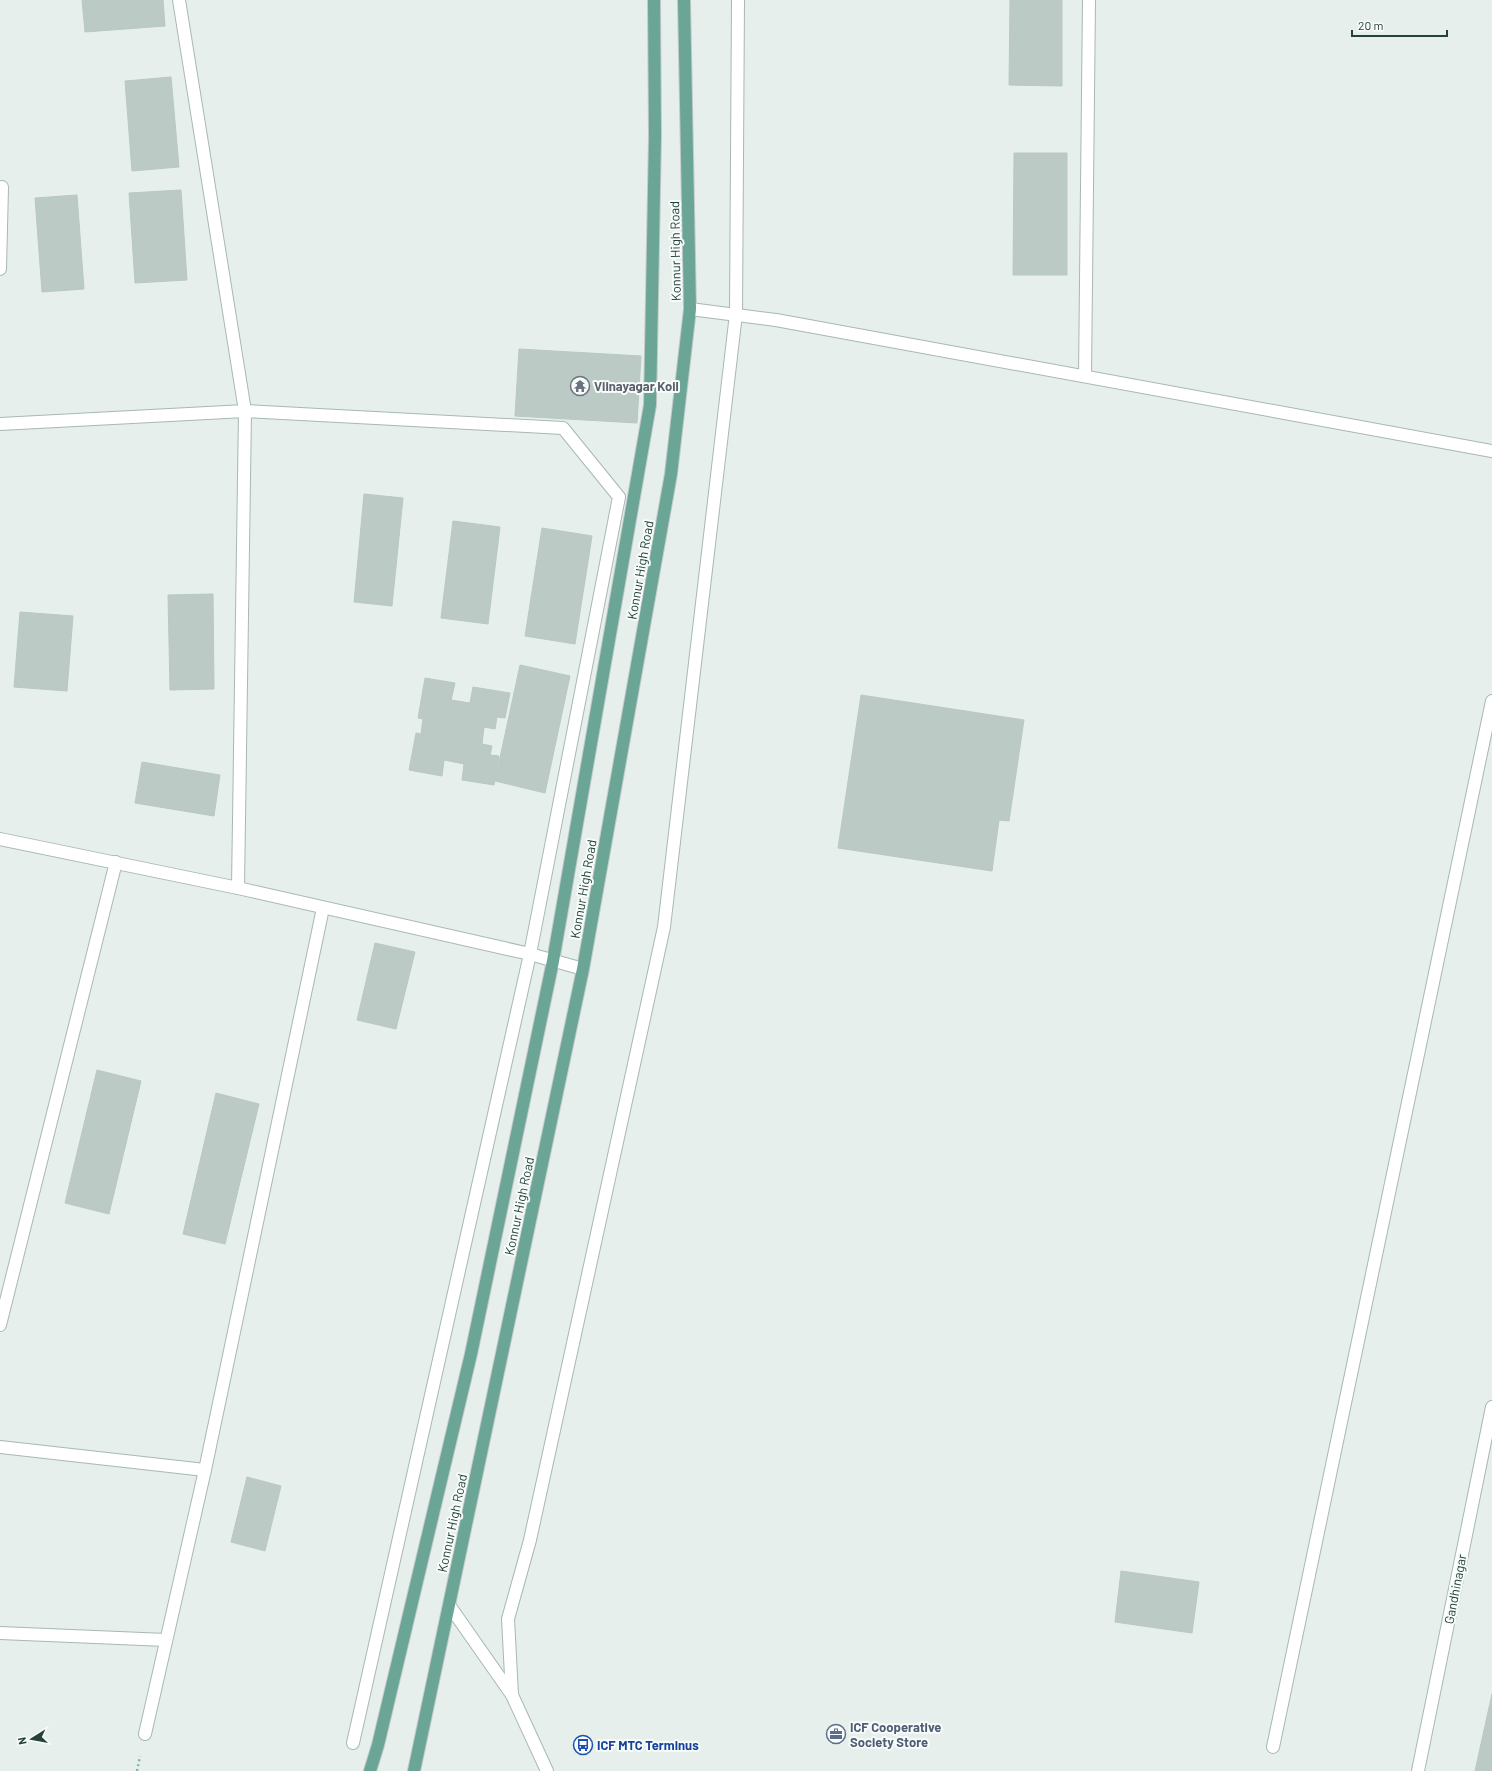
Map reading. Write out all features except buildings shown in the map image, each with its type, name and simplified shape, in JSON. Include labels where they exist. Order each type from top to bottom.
[{"type":"main road","points":[[370,1771],[380,1738],[471,1354],[553,961],[650,405],[655,136],[654,0]]},
{"type":"main road","name":"Konnur High Road","points":[[414,1771],[583,970],[671,474],[690,309],[684,0]]},
{"type":"street","points":[[179,0],[245,411],[238,888]]},
{"type":"street","points":[[512,1696],[508,1619],[530,1540],[664,927],[736,314],[738,0]]},
{"type":"street","points":[[1085,376],[1089,0]]},
{"type":"street","points":[[0,269],[2,187]]},
{"type":"street","points":[[690,309],[776,320],[1492,451]]},
{"type":"street","points":[[0,424],[245,411],[563,428],[619,497],[530,954],[353,1743]]},
{"type":"street","points":[[1273,1747],[1492,701]]},
{"type":"street","points":[[0,839],[238,888],[530,954],[583,970]]},
{"type":"street","points":[[0,1325],[116,862]]},
{"type":"street","points":[[145,1734],[206,1470],[323,908]]},
{"type":"street","name":"Gandhinagar","points":[[1418,1771],[1492,1407]]},
{"type":"street","points":[[0,1447],[206,1470]]},
{"type":"street","points":[[448,1605],[512,1696],[547,1771]]},
{"type":"street","points":[[0,1633],[166,1640]]},
{"type":"place","name":"Viinayagar Koil","points":[[580,386]]},
{"type":"place","name":"ICF Cooperative Society Store","points":[[836,1734]]},
{"type":"place","name":"ICF MTC Terminus","points":[[583,1745]]}]
